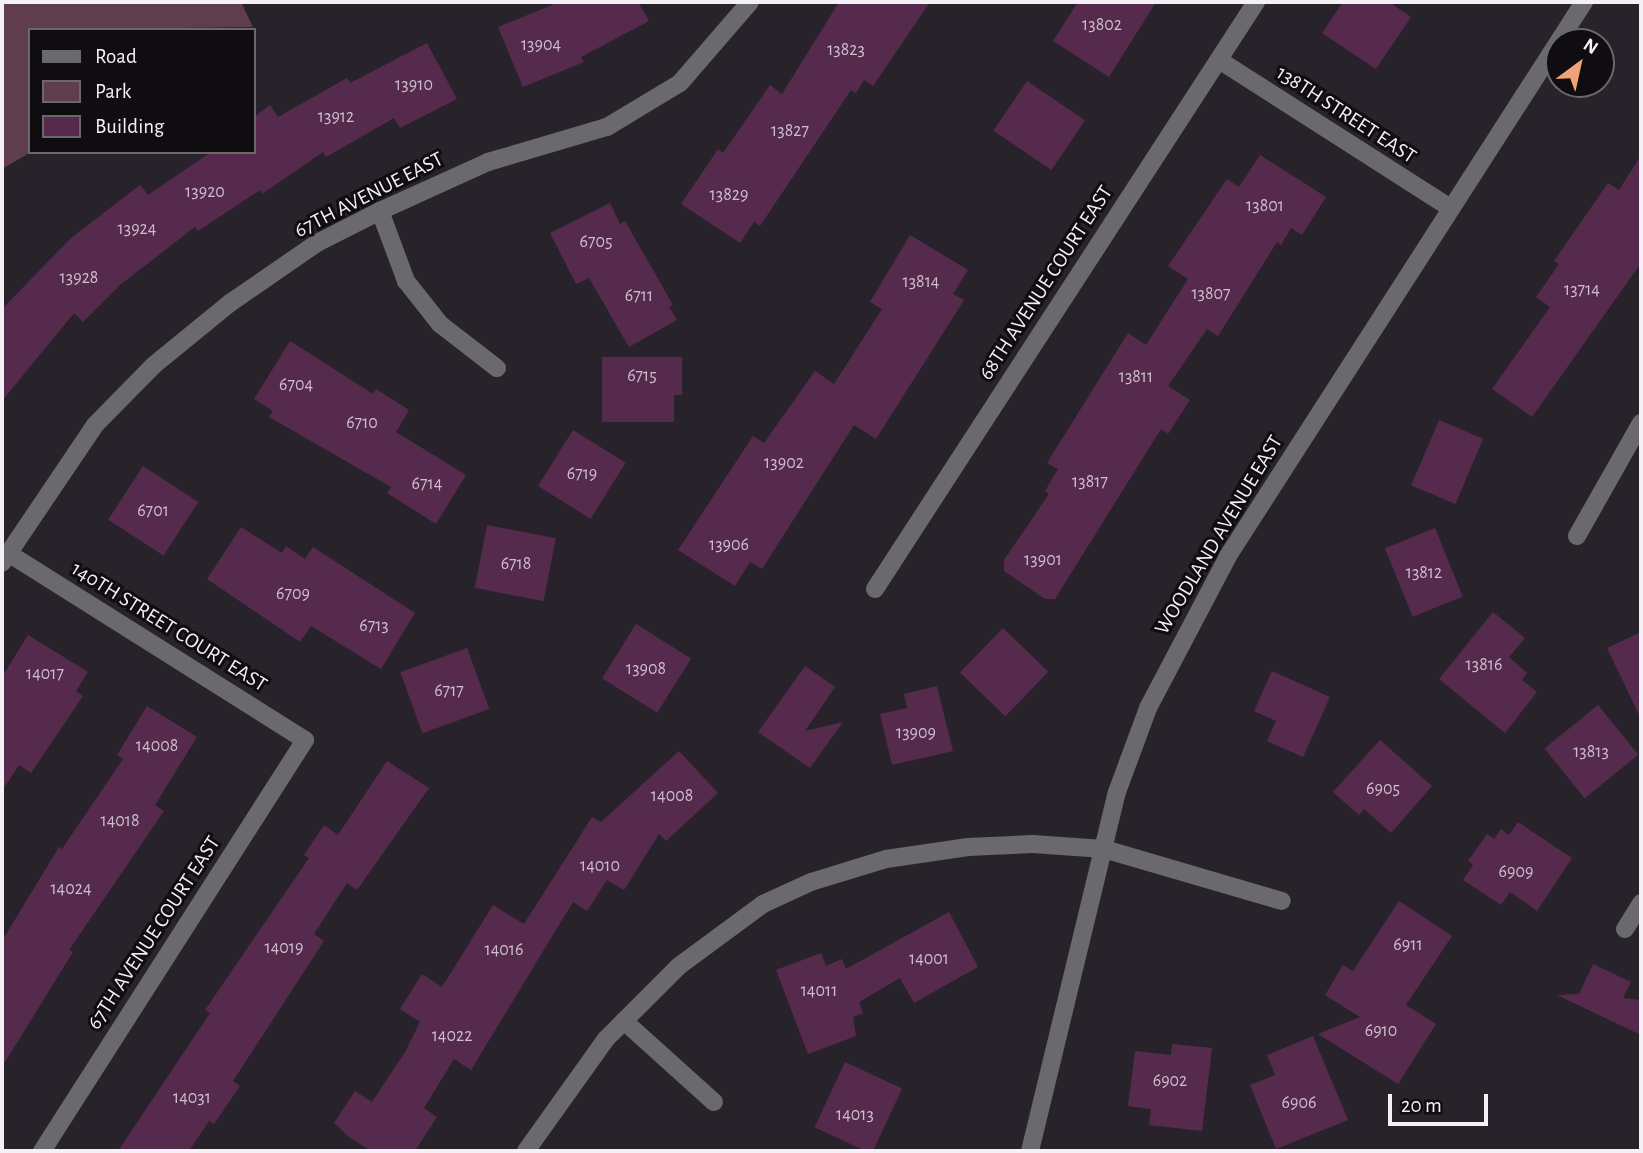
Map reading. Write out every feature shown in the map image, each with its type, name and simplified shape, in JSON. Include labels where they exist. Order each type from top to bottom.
[{"type":"street","name":"67TH AVENUE EAST","points":[[5,558],[95,425],[155,365],[230,303],[317,243],[380,211],[488,162],[607,127],[680,83],[750,2]]},
{"type":"street","name":"68TH AVENUE COURT EAST","points":[[875,589],[1256,2]]},
{"type":"street","name":"WOODLAND AVENUE EAST","points":[[1030,1151],[1117,792],[1144,720],[1187,629],[1450,208],[1584,2]]},
{"type":"street","name":"138TH STREET EAST","points":[[1219,60],[1450,208]]},
{"type":"street","points":[[380,211],[406,281],[440,324],[497,368]]},
{"type":"street","points":[[1577,536],[1641,423]]},
{"type":"street","name":"140TH STREET COURT EAST","points":[[5,558],[305,740]]},
{"type":"street","name":"67TH AVENUE COURT EAST","points":[[42,1151],[305,740]]},
{"type":"street","points":[[526,1151],[571,1084],[624,1021],[679,966],[763,904],[811,882],[886,859],[968,847],[1033,844],[1104,849],[1282,901]]},
{"type":"street","points":[[1625,929],[1641,903]]},
{"type":"street","points":[[624,1021],[714,1102]]},
{"type":"green space","points":[[2,2],[241,2],[253,27],[28,28],[28,154],[2,169]]},
{"type":"building","points":[[559,2],[638,2],[649,21],[581,57],[584,62],[523,87],[498,27]]},
{"type":"building","points":[[839,2],[930,2],[873,86],[864,80],[856,93],[851,90],[760,226],[754,222],[740,243],[681,204],[718,149],[723,153],[770,85],[782,94]]},
{"type":"building","points":[[1078,2],[1156,2],[1109,77],[1053,41]]},
{"type":"building","points":[[1343,2],[1389,2],[1411,17],[1376,69],[1322,33]]},
{"type":"building","points":[[427,43],[457,99],[400,128],[394,118],[326,157],[323,152],[262,194],[260,190],[198,231],[195,227],[120,285],[83,322],[74,313],[2,401],[2,309],[71,238],[140,185],[148,195],[208,154],[256,154],[256,116],[270,105],[278,117],[347,78],[350,83]]},
{"type":"building","points":[[1027,81],[1085,120],[1051,170],[993,131]]},
{"type":"building","points":[[1260,155],[1326,197],[1302,235],[1291,228],[1281,245],[1277,242],[1218,336],[1207,329],[1168,386],[1190,400],[1168,434],[1161,429],[1055,599],[1045,599],[1004,571],[1004,560],[1049,494],[1045,491],[1058,469],[1047,463],[1128,333],[1146,345],[1188,279],[1168,266],[1227,179],[1239,187]]},
{"type":"building","points":[[1641,155],[1641,263],[1532,417],[1492,389],[1550,307],[1536,297],[1559,264],[1554,261],[1608,183],[1619,190]]},
{"type":"building","points":[[610,203],[620,224],[625,221],[673,305],[669,307],[677,320],[629,347],[589,278],[576,284],[550,233]]},
{"type":"building","points":[[910,235],[968,270],[953,294],[964,300],[876,439],[854,425],[762,569],[750,562],[735,586],[678,550],[753,436],[764,443],[815,371],[834,384],[882,309],[870,302]]},
{"type":"building","points":[[290,341],[373,394],[376,389],[409,410],[396,432],[466,475],[436,524],[387,493],[391,487],[269,417],[273,411],[254,399]]},
{"type":"building","points":[[602,357],[682,357],[682,395],[674,395],[674,422],[602,422]]},
{"type":"building","points":[[1439,420],[1483,439],[1455,504],[1411,485]]},
{"type":"building","points":[[573,430],[626,463],[591,519],[538,486]]},
{"type":"building","points":[[143,466],[198,502],[163,556],[108,520]]},
{"type":"building","points":[[487,525],[556,538],[544,601],[475,588]]},
{"type":"building","points":[[241,527],[282,553],[286,546],[305,559],[313,547],[415,613],[381,669],[311,626],[300,642],[207,579]]},
{"type":"building","points":[[1435,528],[1463,597],[1413,617],[1385,548]]},
{"type":"building","points":[[1493,612],[1525,638],[1509,657],[1527,673],[1522,680],[1537,692],[1505,733],[1439,679]]},
{"type":"building","points":[[636,624],[691,658],[657,713],[602,678]]},
{"type":"building","points":[[1003,628],[1048,672],[1005,716],[960,673]]},
{"type":"building","points":[[1641,632],[1641,719],[1607,648]]},
{"type":"building","points":[[28,635],[88,672],[76,691],[83,696],[31,773],[19,765],[2,791],[2,677]]},
{"type":"building","points":[[467,648],[489,709],[423,733],[400,672]]},
{"type":"building","points":[[805,666],[835,687],[805,731],[843,722],[810,768],[758,732]]},
{"type":"building","points":[[1272,671],[1330,697],[1303,757],[1267,741],[1276,721],[1254,711]]},
{"type":"building","points":[[937,686],[953,751],[892,765],[880,714],[907,708],[904,694]]},
{"type":"building","points":[[1598,705],[1638,755],[1585,798],[1544,748]]},
{"type":"building","points":[[147,706],[197,737],[155,805],[164,811],[69,950],[73,952],[2,1067],[2,941],[59,847],[62,849],[123,759],[117,755]]},
{"type":"building","points":[[1380,740],[1432,786],[1391,833],[1364,809],[1359,815],[1333,792]]},
{"type":"building","points":[[679,751],[718,793],[666,841],[659,834],[624,890],[607,880],[587,911],[573,902],[471,1070],[454,1059],[424,1108],[437,1117],[415,1151],[371,1151],[349,1137],[334,1123],[355,1091],[372,1102],[405,1052],[420,1022],[400,1009],[422,974],[442,987],[493,905],[524,924],[592,817],[601,822]]},
{"type":"building","points":[[387,761],[429,788],[357,890],[347,883],[314,934],[324,941],[233,1081],[240,1086],[214,1124],[209,1121],[189,1151],[118,1151],[210,1013],[205,1010],[309,858],[304,855],[324,825],[338,835]]},
{"type":"building","points":[[1518,822],[1572,858],[1537,911],[1510,892],[1501,905],[1463,880],[1473,865],[1468,861],[1487,834],[1494,839],[1501,829],[1509,835]]},
{"type":"building","points":[[1399,901],[1452,936],[1406,1005],[1436,1024],[1398,1084],[1318,1034],[1360,1017],[1325,995],[1343,965],[1353,971]]},
{"type":"building","points":[[949,912],[978,967],[914,1003],[900,978],[859,1002],[863,1013],[853,1017],[856,1036],[808,1054],[776,970],[821,953],[826,966],[842,959],[846,969]]},
{"type":"building","points":[[1593,964],[1631,982],[1623,998],[1641,1000],[1641,1035],[1557,995],[1579,994]]},
{"type":"building","points":[[1313,1036],[1348,1120],[1276,1149],[1250,1085],[1275,1075],[1267,1055]]},
{"type":"building","points":[[1172,1044],[1212,1048],[1202,1131],[1149,1125],[1151,1109],[1128,1106],[1135,1051],[1171,1055]]},
{"type":"building","points":[[845,1062],[902,1089],[873,1151],[865,1151],[815,1127]]}]
